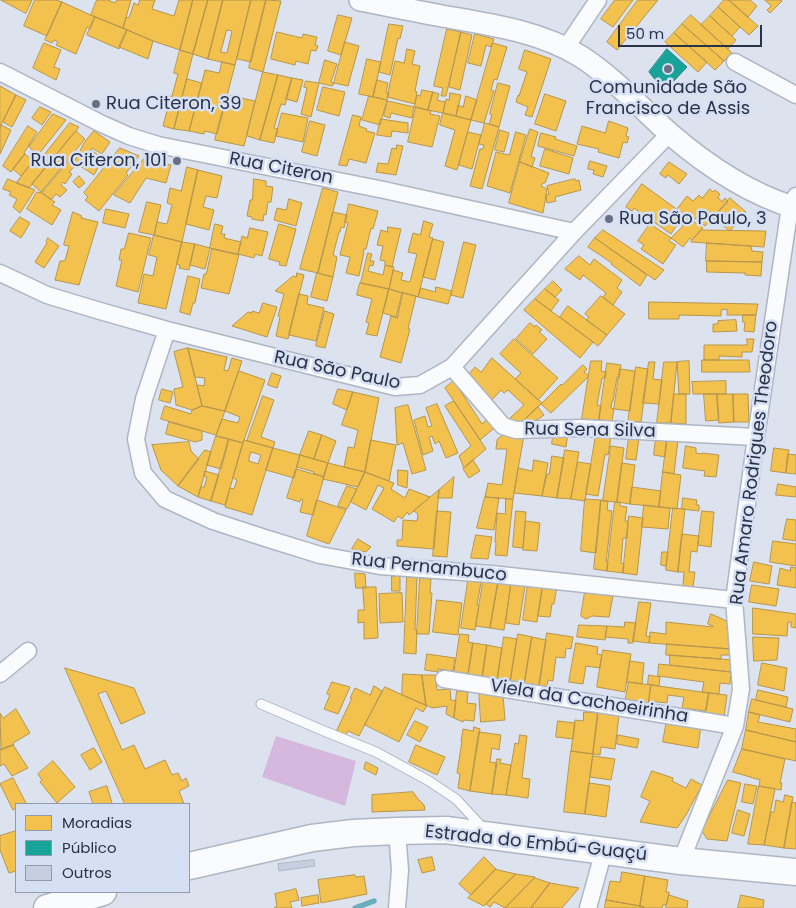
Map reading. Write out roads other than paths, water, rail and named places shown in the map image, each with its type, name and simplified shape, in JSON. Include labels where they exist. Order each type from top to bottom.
[{"type":"main road","name":"Estrada do Embú-Guaçú","points":[[190,866],[312,838],[353,833],[446,830],[681,861],[796,872]]},
{"type":"main road","points":[[47,908],[100,893]]},
{"type":"street","points":[[360,0],[423,6],[543,39],[565,49],[598,69],[670,133],[713,167],[760,193],[794,203]]},
{"type":"street","points":[[565,49],[598,0]]},
{"type":"street","points":[[735,62],[796,95]]},
{"type":"street","name":"Rua Citeron","points":[[0,72],[100,123],[129,136],[158,145],[384,190],[574,232]]},
{"type":"street","name":"Rua São Paulo","points":[[0,273],[47,295],[166,330],[395,387],[420,385],[452,368],[574,232],[670,133]]},
{"type":"street","name":"Rua Amaro Rodrigues Theodoro","points":[[681,861],[735,726],[741,689],[734,600],[756,437],[794,203]]},
{"type":"street","name":"Rua Pernambuco","points":[[166,330],[144,399],[136,439],[144,473],[165,498],[213,520],[274,541],[320,555],[380,566],[491,574],[734,600]]},
{"type":"street","name":"Rua Sena Silva","points":[[452,368],[503,426],[516,430],[581,428],[756,437]]},
{"type":"street","points":[[0,674],[28,650]]},
{"type":"street","name":"Viela da Cachoeirinha","points":[[444,679],[735,726]]},
{"type":"street","points":[[397,831],[400,870],[397,908]]},
{"type":"street","points":[[588,908],[604,850]]},
{"type":"lane","points":[[261,704],[376,752],[429,781],[456,799],[489,835]]},
{"type":"waterway","points":[[355,908],[374,901]]},
{"type":"place","name":"Comunidade São Francisco de Assis","points":[[668,69]]},
{"type":"place","name":"Rua Citeron, 39","points":[[96,104]]},
{"type":"place","name":"Rua Citeron, 101","points":[[177,161]]},
{"type":"place","name":"Rua São Paulo, 3","points":[[609,219]]}]
